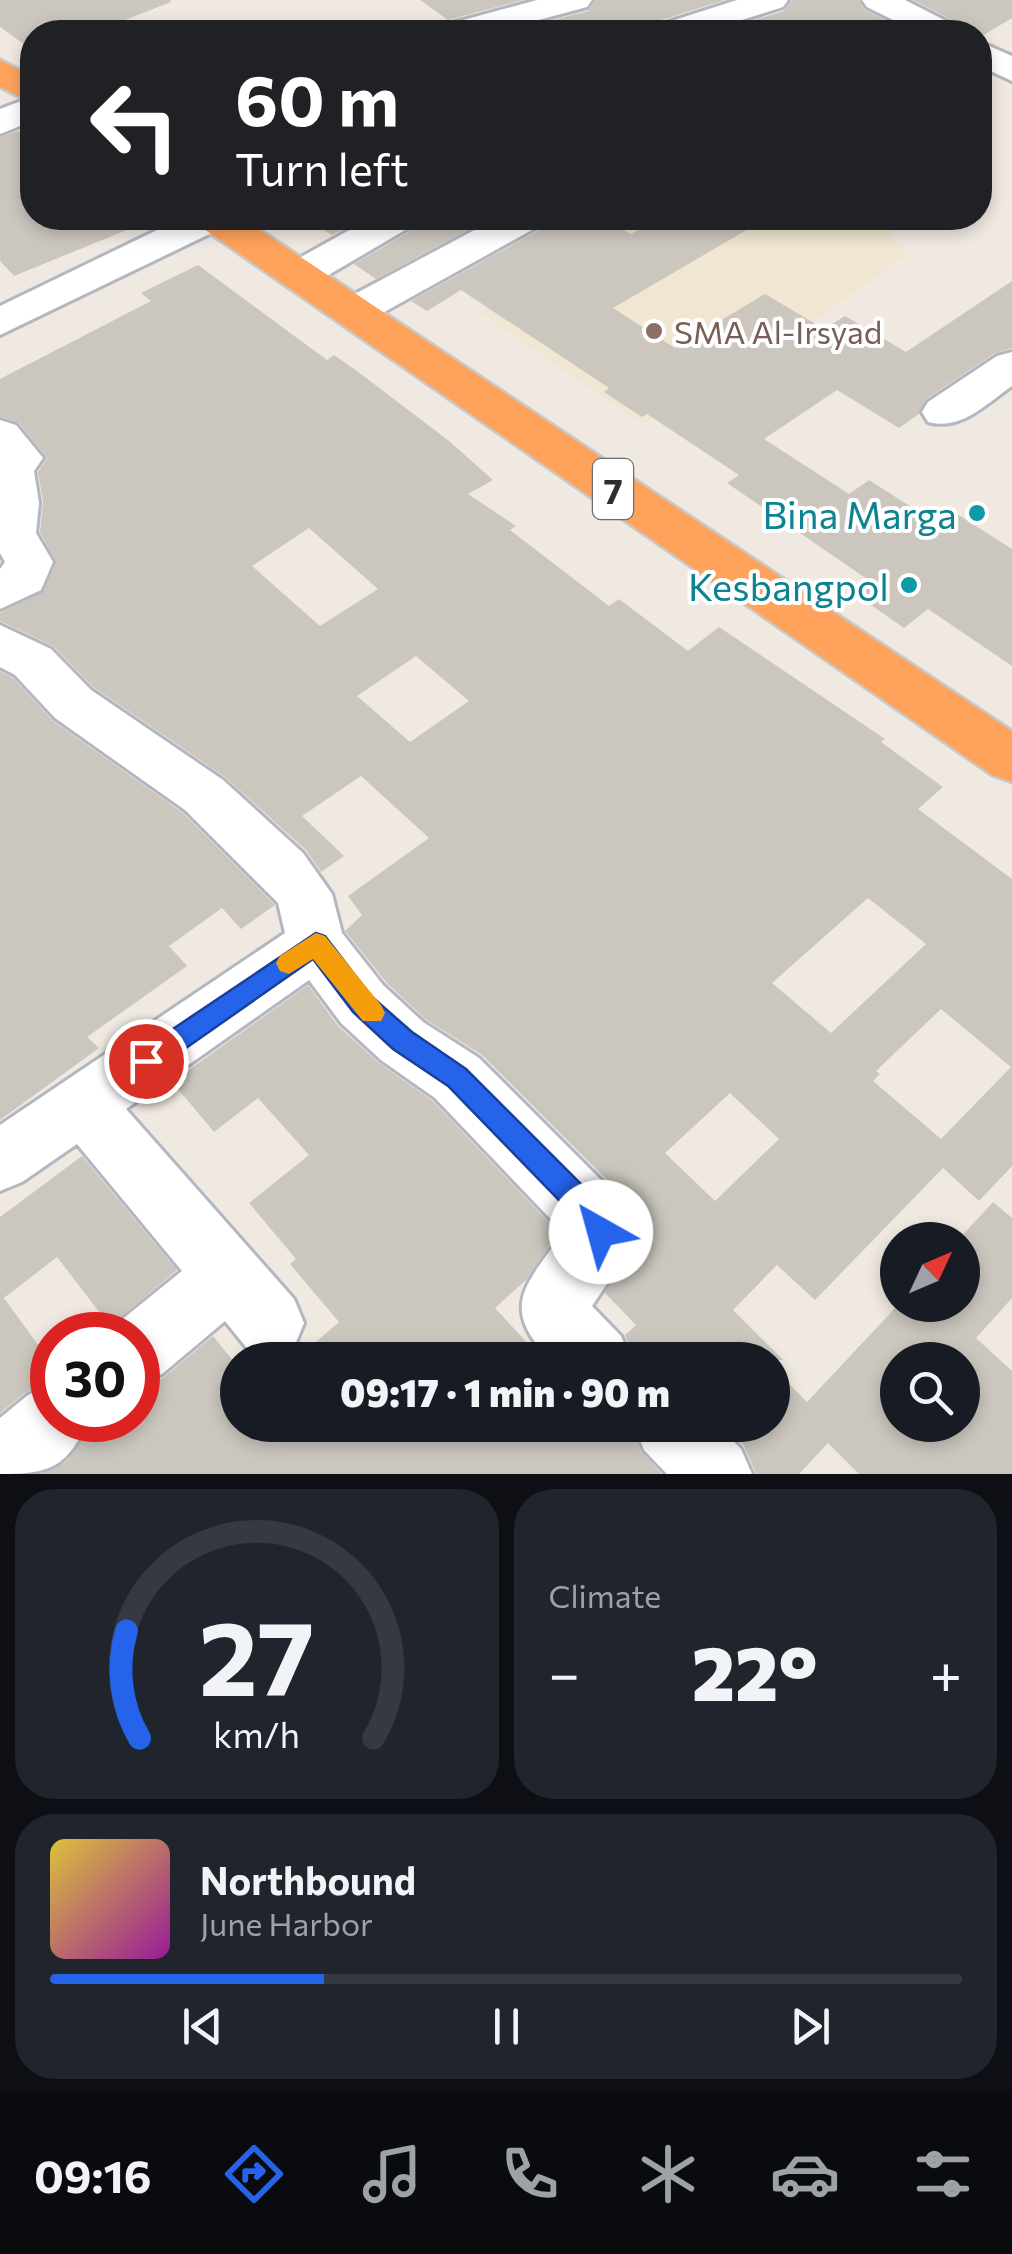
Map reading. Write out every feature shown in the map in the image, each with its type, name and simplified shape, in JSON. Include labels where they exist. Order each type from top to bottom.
[{"type":"highway","name":"7","points":[[231,230],[1012,760]]},
{"type":"street","points":[[501,20],[574,0]]},
{"type":"street","points":[[708,20],[771,0]]},
{"type":"street","points":[[879,0],[918,20]]},
{"type":"street","points":[[0,322],[188,230]]},
{"type":"street","points":[[299,275],[377,230]]},
{"type":"street","points":[[353,312],[503,230]]},
{"type":"street","points":[[944,412],[1012,366]]},
{"type":"street","points":[[0,435],[20,458],[11,469],[16,503],[12,532],[29,562],[24,578],[0,592]]},
{"type":"street","points":[[0,644],[32,662],[73,704],[144,757],[204,795],[283,870],[304,894],[316,944],[362,1004],[402,1041],[457,1078],[599,1223],[598,1238],[555,1303],[553,1314],[577,1342]]},
{"type":"street","points":[[0,1161],[316,944]]},
{"type":"street","points":[[83,1105],[250,1299],[160,1340]]},
{"type":"street","points":[[0,1463],[30,1439]]},
{"type":"street","points":[[685,1442],[716,1474]]},
{"type":"shaded area","name":"SMA Al-Irsyad","points":[[629,230],[895,230],[888,236],[908,254],[776,348],[757,351],[644,425],[480,313]]},
{"type":"building","points":[[0,0],[171,2],[125,20],[20,20],[20,41],[0,27]]},
{"type":"building","points":[[420,0],[523,0],[448,20]]},
{"type":"building","points":[[596,0],[725,0],[661,20],[553,20],[588,11]]},
{"type":"building","points":[[792,0],[858,0],[865,10],[885,20],[754,20],[784,11]]},
{"type":"building","points":[[913,0],[1012,0],[1012,18],[992,30],[992,20],[952,20]]},
{"type":"building","points":[[20,132],[20,230],[127,230],[14,276],[0,261],[0,137]]},
{"type":"building","points":[[412,230],[468,230],[376,279],[354,264]]},
{"type":"building","points":[[539,230],[624,230],[631,234],[638,230],[746,230],[613,308],[675,348],[765,294],[824,329],[845,316],[906,352],[1012,281],[1012,348],[995,353],[926,399],[919,414],[899,428],[837,390],[764,439],[849,494],[869,480],[941,526],[957,514],[1012,549],[1012,666],[928,609],[904,628],[851,591],[867,579],[727,483],[739,475],[647,414],[642,417],[604,392],[609,388],[461,290],[427,311],[411,301]]},
{"type":"building","points":[[198,265],[327,360],[334,355],[357,371],[449,441],[493,480],[468,494],[516,526],[510,530],[609,606],[619,599],[688,651],[719,627],[885,739],[881,742],[943,787],[918,809],[1012,879],[1012,1166],[979,1201],[943,1168],[891,1222],[880,1222],[880,1233],[815,1300],[777,1265],[733,1310],[765,1342],[628,1342],[625,1335],[636,1325],[605,1293],[631,1245],[631,1216],[625,1198],[482,1055],[425,1019],[386,982],[345,931],[362,915],[348,896],[429,838],[361,776],[302,816],[344,856],[321,872],[306,850],[225,777],[93,687],[53,646],[0,621],[0,613],[44,591],[56,563],[40,532],[43,502],[38,472],[47,458],[19,423],[0,417],[0,379],[151,301],[141,293]],"holes":[[[309,528],[378,589],[320,626],[252,566]],[[416,656],[469,701],[410,742],[357,696]],[[868,898],[926,944],[831,1033],[772,983]],[[941,1009],[1011,1067],[941,1139],[873,1081],[880,1074],[876,1071]],[[730,1093],[779,1139],[715,1201],[665,1153]]]},
{"type":"building","points":[[0,671],[13,678],[53,721],[183,813],[275,905],[241,929],[222,908],[169,946],[187,966],[87,1037],[99,1048],[0,1120]]},
{"type":"building","points":[[308,985],[338,1026],[379,1063],[433,1101],[558,1232],[526,1280],[495,1308],[526,1342],[316,1342],[339,1322],[290,1264],[296,1259],[249,1203],[309,1155],[258,1098],[214,1132],[172,1082]]},
{"type":"building","points":[[82,1156],[177,1270],[127,1312],[99,1312],[57,1257],[4,1298],[30,1334],[30,1390],[0,1413],[0,1217]]},
{"type":"building","points":[[993,1202],[1012,1218],[1012,1298],[976,1338],[1012,1371],[1012,1474],[859,1474],[828,1443],[799,1474],[756,1474],[740,1442],[790,1442],[790,1385],[807,1402],[882,1322],[980,1322],[980,1222],[975,1222]]},
{"type":"building","points":[[213,1336],[220,1345],[220,1442],[638,1442],[662,1474],[41,1474],[67,1461],[79,1442],[160,1442],[160,1379]]},
{"type":"slow traffic","points":[[289,963],[316,944],[331,968],[372,1013]]},
{"type":"place","name":"SMA Al-Irsyad","points":[[654,331]]},
{"type":"place","name":"Bina Marga","points":[[977,513]]},
{"type":"place","name":"Kesbangpol","points":[[909,585]]},
{"type":"route","points":[[146,1061],[316,944],[362,1004],[402,1041],[457,1078],[594,1216],[601,1232]]}]
